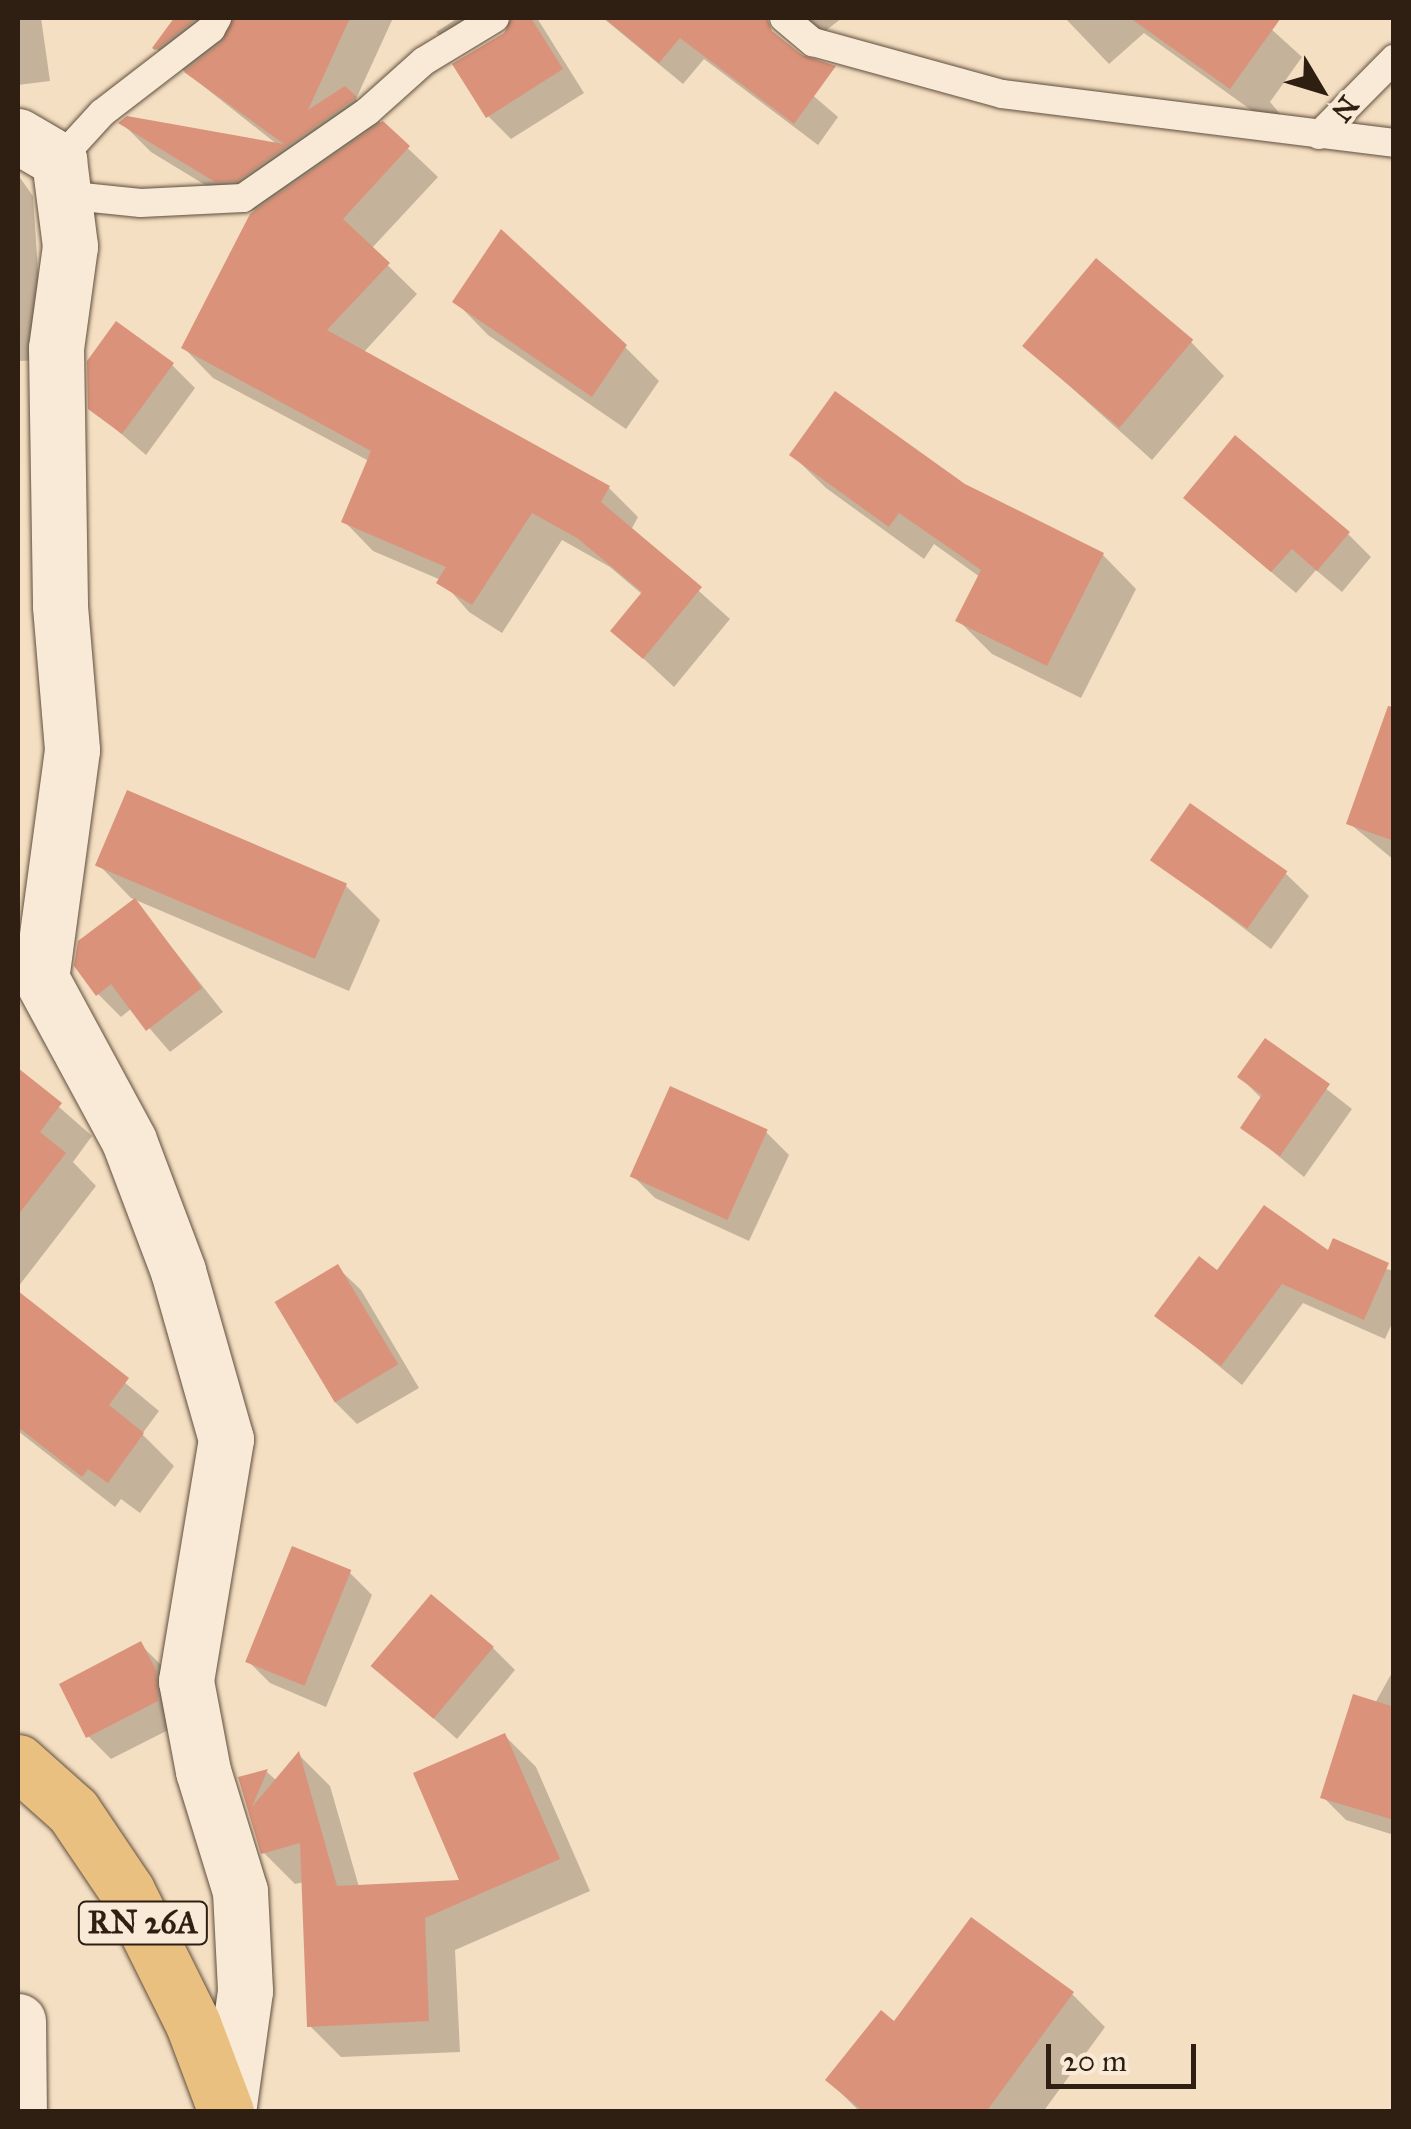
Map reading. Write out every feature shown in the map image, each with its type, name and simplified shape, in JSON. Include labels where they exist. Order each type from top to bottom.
[{"type":"main road","name":"RN 26A","points":[[18,1762],[73,1811],[127,1891],[194,2024],[227,2112]]},
{"type":"street","points":[[47,163],[70,246],[56,348],[60,606],[72,750],[41,978],[129,1141],[178,1272],[226,1439],[186,1681],[202,1770],[240,1890],[245,1991],[227,2112]]},
{"type":"street","points":[[18,2021],[19,2112]]},
{"type":"lane","points":[[218,18],[212,30],[102,113],[47,163],[141,202],[243,198],[368,111],[424,61],[495,18]]},
{"type":"lane","points":[[784,18],[813,42],[1002,94],[1394,143]]},
{"type":"lane","points":[[1319,135],[1394,59]]},
{"type":"building","points":[[174,18],[197,18],[155,50],[152,48]]},
{"type":"building","points":[[234,18],[350,18],[308,110],[345,86],[357,97],[237,181],[215,182],[118,123],[127,116],[284,144],[184,72],[222,42]]},
{"type":"building","points":[[512,18],[531,18],[563,69],[486,118],[452,64],[504,33]]},
{"type":"building","points":[[604,18],[767,18],[772,31],[802,55],[836,66],[794,124],[680,38],[659,63]]},
{"type":"building","points":[[1130,18],[1281,18],[1230,89]]},
{"type":"building","points":[[383,121],[410,146],[343,219],[390,263],[327,330],[610,486],[601,502],[702,587],[643,659],[610,631],[642,592],[577,538],[532,513],[472,605],[436,583],[446,567],[341,522],[371,451],[181,348],[250,214]]},
{"type":"building","points":[[501,229],[627,345],[592,397],[452,302]]},
{"type":"building","points":[[1096,258],[1193,340],[1119,428],[1022,346]]},
{"type":"building","points":[[116,321],[174,363],[122,434],[88,409],[87,361]]},
{"type":"building","points":[[835,391],[965,484],[1104,553],[1047,666],[955,621],[981,570],[899,513],[889,527],[789,455]]},
{"type":"building","points":[[1235,435],[1350,532],[1317,571],[1292,549],[1271,572],[1183,498]]},
{"type":"building","points":[[1388,706],[1394,707],[1394,841],[1346,824]]},
{"type":"building","points":[[127,790],[347,883],[315,959],[95,865]]},
{"type":"building","points":[[1190,803],[1287,871],[1247,929],[1150,860]]},
{"type":"building","points":[[135,898],[202,988],[146,1031],[111,984],[96,996],[74,966],[78,941]]},
{"type":"building","points":[[1265,1038],[1330,1084],[1280,1156],[1240,1128],[1262,1095],[1237,1077]]},
{"type":"building","points":[[18,1068],[62,1103],[40,1132],[66,1153],[18,1215]]},
{"type":"building","points":[[670,1086],[768,1130],[727,1220],[630,1176]]},
{"type":"building","points":[[1264,1205],[1328,1250],[1333,1238],[1389,1263],[1364,1320],[1282,1284],[1221,1366],[1154,1316],[1199,1256],[1217,1270]]},
{"type":"building","points":[[338,1264],[398,1364],[335,1402],[275,1302]]},
{"type":"building","points":[[18,1291],[129,1378],[109,1405],[144,1433],[108,1483],[88,1469],[82,1477],[18,1427]]},
{"type":"building","points":[[292,1546],[351,1570],[305,1686],[245,1662]]},
{"type":"building","points":[[431,1594],[494,1647],[433,1719],[371,1666]]},
{"type":"building","points":[[141,1641],[156,1670],[158,1701],[86,1738],[59,1684]]},
{"type":"building","points":[[1353,1694],[1394,1707],[1394,1820],[1320,1798]]},
{"type":"building","points":[[505,1733],[560,1859],[425,1918],[429,2021],[307,2027],[300,1843],[261,1854],[238,1777],[268,1769],[252,1807],[299,1751],[337,1886],[459,1880],[413,1773]]},
{"type":"building","points":[[971,1917],[1074,1992],[986,2112],[864,2112],[825,2080],[881,2010],[894,2021]]}]
